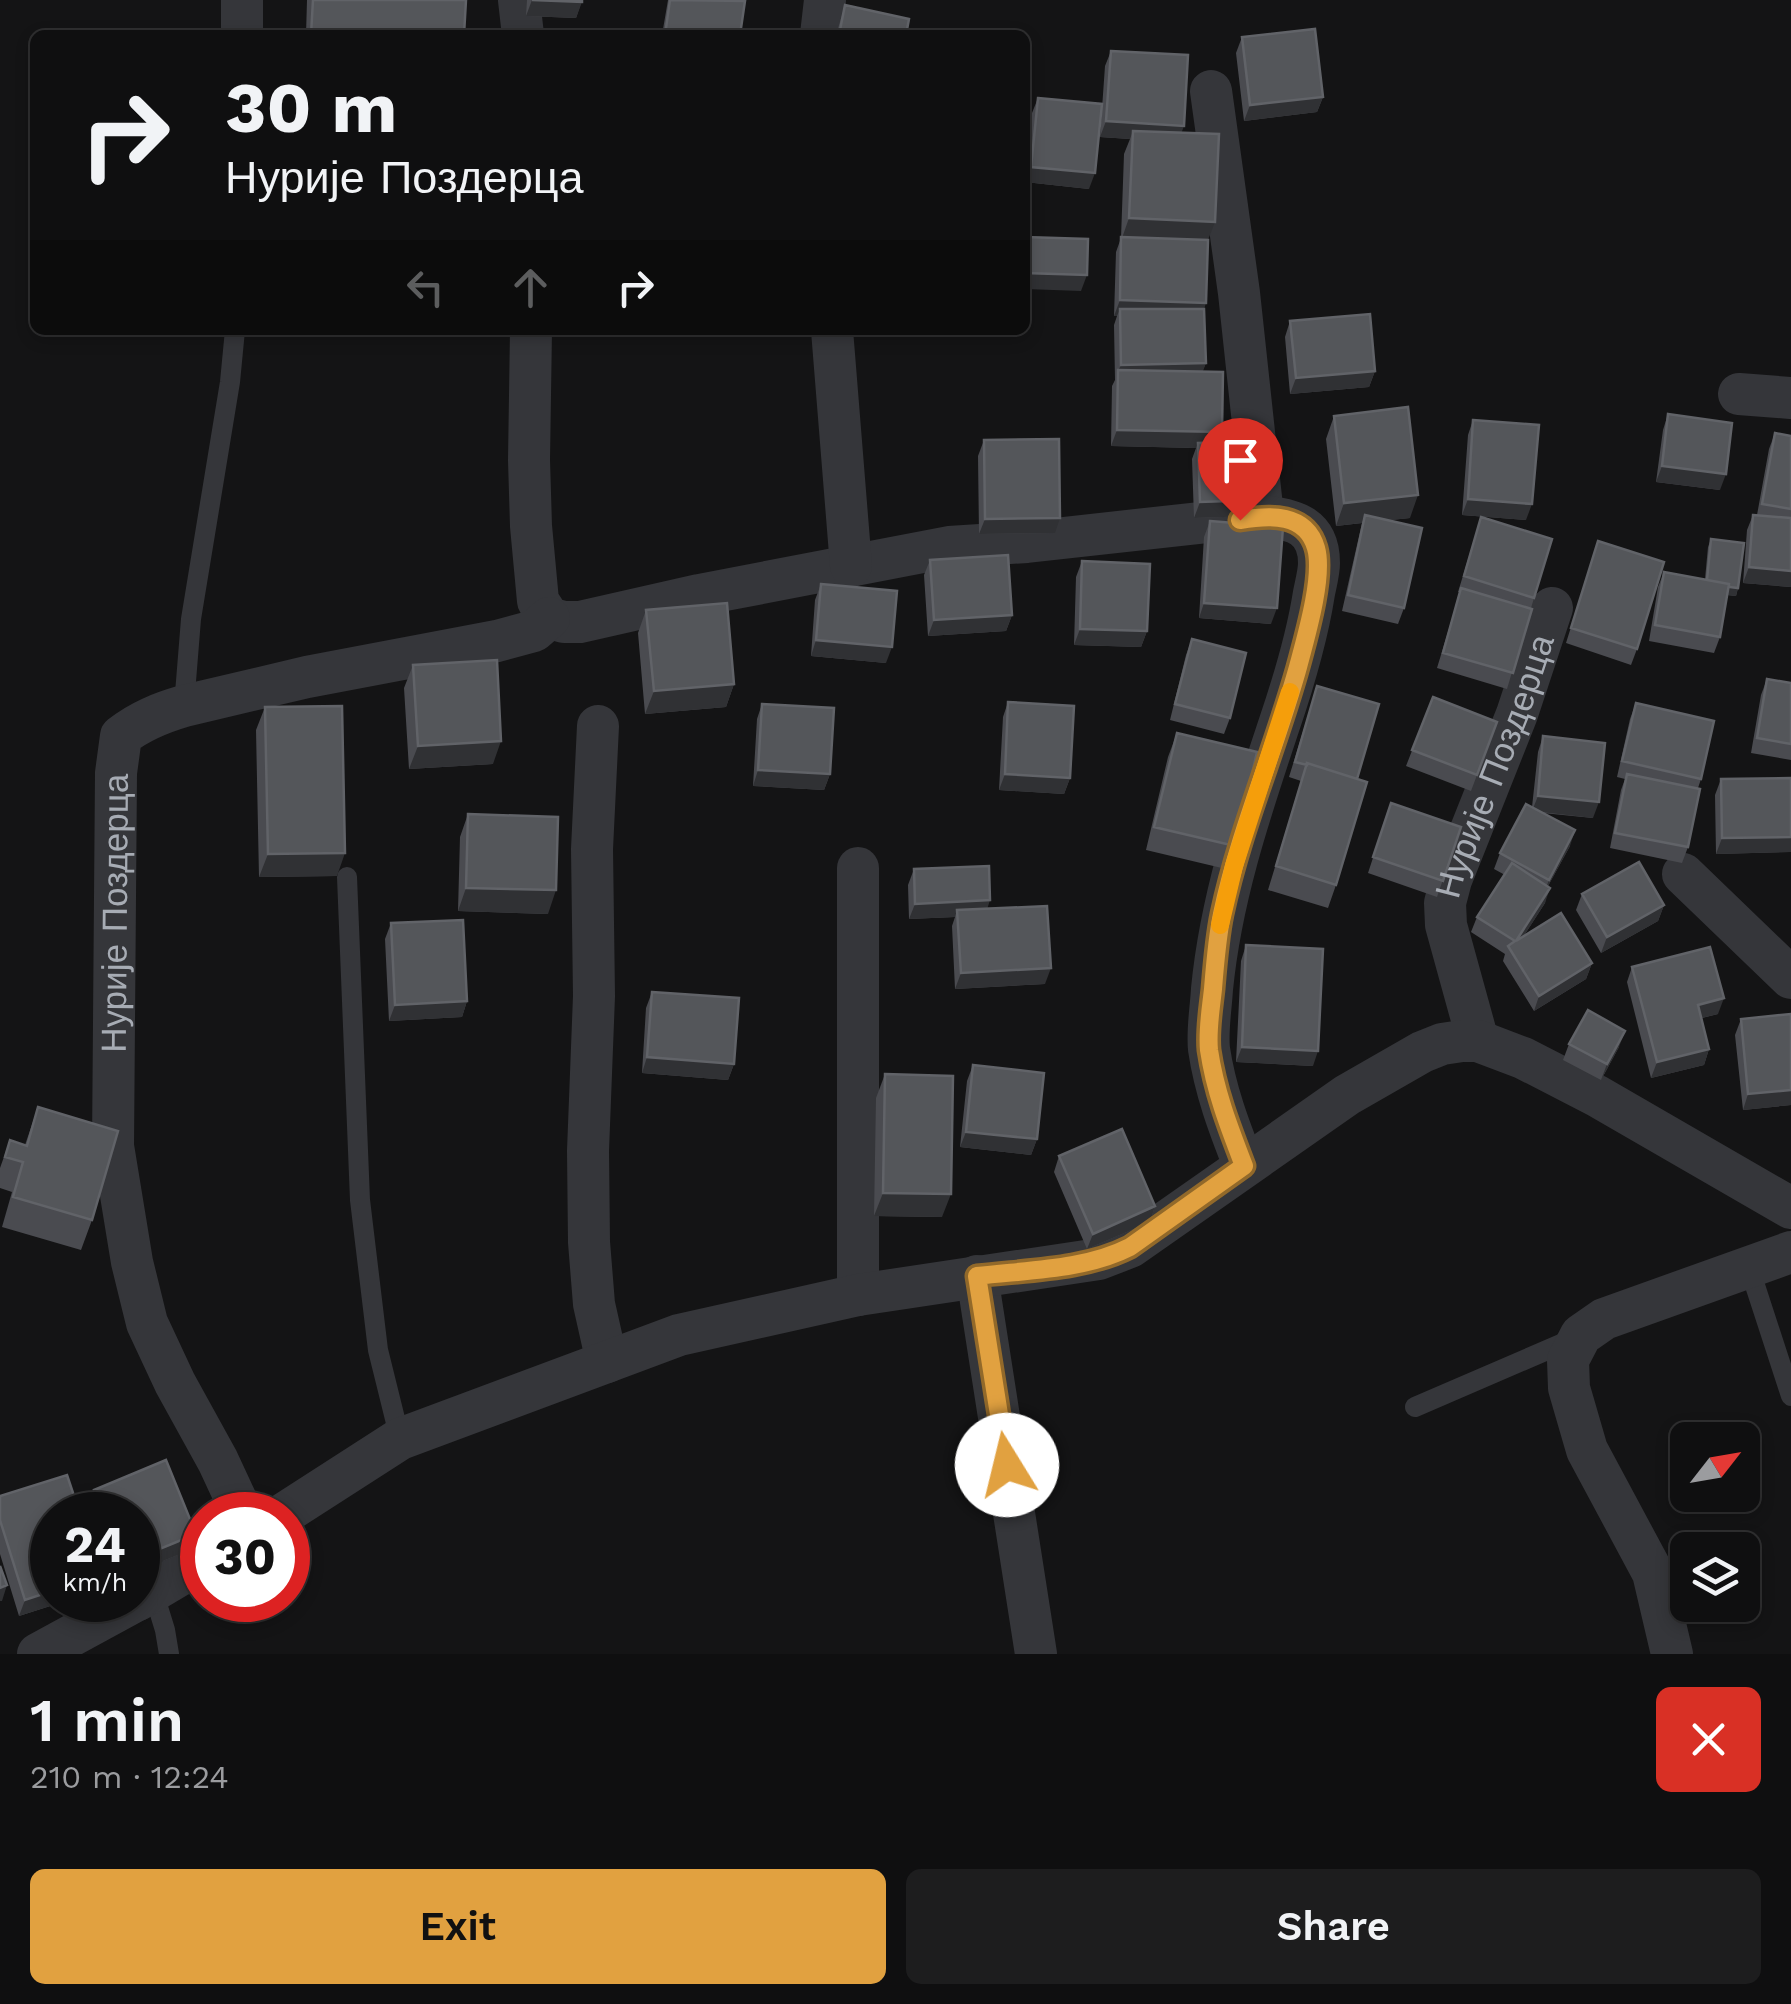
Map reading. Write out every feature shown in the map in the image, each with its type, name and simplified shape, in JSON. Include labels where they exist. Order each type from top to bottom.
[{"type":"street","points":[[242,0],[242,30]]},
{"type":"street","points":[[520,0],[523,30]]},
{"type":"street","points":[[822,30],[825,0]]},
{"type":"street","points":[[1211,91],[1263,516]]},
{"type":"street","points":[[531,335],[531,526],[538,601],[549,618]]},
{"type":"street","points":[[832,335],[851,566]]},
{"type":"street","points":[[1739,394],[1791,398]]},
{"type":"street","name":"Нурије Поздерца","points":[[233,1492],[147,1324],[132,1262],[113,1146],[116,773],[121,736],[136,724],[164,712],[307,677],[497,641],[534,631],[549,618],[580,622],[886,557],[948,547],[1263,516],[1296,521],[1309,530],[1319,562],[1309,628],[1222,915],[1208,1045],[1220,1103],[1244,1166]]},
{"type":"street","name":"Нурије Поздерца","points":[[1478,1040],[1446,925],[1445,903],[1552,608]]},
{"type":"street","points":[[598,726],[592,849],[594,996],[588,1151],[594,1304],[606,1362]]},
{"type":"street","points":[[858,868],[858,1294]]},
{"type":"street","points":[[1683,874],[1791,978]]},
{"type":"street","points":[[310,1497],[400,1439],[679,1335],[858,1294],[1117,1254],[1387,1070],[1442,1044],[1478,1040],[1523,1058],[1791,1208]]},
{"type":"street","points":[[1672,1654],[1653,1574],[1587,1450],[1569,1388],[1574,1348],[1604,1319],[1791,1252]]},
{"type":"street","points":[[977,1276],[1036,1654]]},
{"type":"street","points":[[38,1654],[96,1622]]},
{"type":"lane","points":[[184,706],[191,619],[235,335]]},
{"type":"lane","points":[[347,877],[360,1200],[378,1350],[400,1439]]},
{"type":"lane","points":[[1748,1267],[1791,1396]]},
{"type":"lane","points":[[1416,1406],[1574,1348]]},
{"type":"lane","points":[[160,1622],[166,1630],[169,1654]]},
{"type":"building","points":[[313,0],[466,0],[464,30],[311,30]]},
{"type":"building","points":[[670,0],[745,1],[741,30],[666,30]]},
{"type":"building","points":[[845,5],[909,19],[907,30],[840,30]]},
{"type":"building","points":[[1315,29],[1323,97],[1250,105],[1242,37]]},
{"type":"building","points":[[1111,51],[1188,55],[1184,126],[1106,121]]},
{"type":"building","points":[[1038,98],[1102,104],[1095,173],[1031,167]]},
{"type":"building","points":[[1133,131],[1219,134],[1215,222],[1129,218]]},
{"type":"building","points":[[1030,237],[1088,239],[1087,275],[1030,273]]},
{"type":"building","points":[[1121,237],[1208,240],[1206,303],[1120,300]]},
{"type":"building","points":[[1120,309],[1204,309],[1206,363],[1121,365]]},
{"type":"building","points":[[1370,314],[1375,371],[1296,378],[1290,321]]},
{"type":"building","points":[[1118,370],[1223,372],[1222,432],[1117,430]]},
{"type":"building","points":[[1408,407],[1418,495],[1344,503],[1334,416]]},
{"type":"building","points":[[1668,414],[1732,423],[1726,474],[1662,466]]},
{"type":"building","points":[[1473,420],[1539,425],[1532,504],[1468,499]]},
{"type":"building","points":[[1775,433],[1791,436],[1791,509],[1762,504]]},
{"type":"building","points":[[1059,439],[1060,518],[985,519],[984,440]]},
{"type":"building","points":[[1256,441],[1259,500],[1200,502],[1198,443]]},
{"type":"building","points":[[1365,515],[1422,528],[1404,608],[1348,595]]},
{"type":"building","points":[[1753,515],[1791,518],[1791,571],[1749,567]]},
{"type":"building","points":[[1481,517],[1552,539],[1534,598],[1464,576]]},
{"type":"building","points":[[1210,521],[1283,527],[1277,608],[1204,603]]},
{"type":"building","points":[[1711,539],[1744,543],[1738,588],[1707,580]]},
{"type":"building","points":[[1598,541],[1664,562],[1637,649],[1571,628]]},
{"type":"building","points":[[1008,555],[1012,615],[934,620],[930,560]]},
{"type":"building","points":[[1082,561],[1150,564],[1147,631],[1080,629]]},
{"type":"building","points":[[1664,572],[1729,584],[1720,637],[1655,625]]},
{"type":"building","points":[[821,584],[897,591],[892,647],[816,640]]},
{"type":"building","points":[[1461,588],[1532,609],[1513,673],[1443,653]]},
{"type":"building","points":[[727,603],[734,684],[654,691],[646,610]]},
{"type":"building","points":[[1192,639],[1246,653],[1230,718],[1175,704]]},
{"type":"building","points":[[497,660],[501,741],[418,746],[413,665]]},
{"type":"building","points":[[1767,679],[1791,683],[1791,744],[1757,738]]},
{"type":"building","points":[[1317,686],[1379,704],[1357,779],[1295,762]]},
{"type":"building","points":[[1433,697],[1497,722],[1477,775],[1412,750]]},
{"type":"building","points":[[1008,702],[1074,706],[1070,778],[1005,774]]},
{"type":"building","points":[[1636,703],[1714,721],[1701,779],[1622,761]]},
{"type":"building","points":[[762,704],[834,708],[830,774],[758,770]]},
{"type":"building","points":[[342,706],[345,853],[268,854],[265,707]]},
{"type":"building","points":[[1177,733],[1257,752],[1235,846],[1154,827]]},
{"type":"building","points":[[1543,736],[1605,743],[1599,802],[1538,796]]},
{"type":"building","points":[[1307,763],[1367,782],[1336,885],[1276,866]]},
{"type":"building","points":[[1627,774],[1700,789],[1688,847],[1615,833]]},
{"type":"building","points":[[1791,778],[1791,837],[1722,838],[1721,779]]},
{"type":"building","points":[[1391,803],[1461,827],[1443,881],[1373,857]]},
{"type":"building","points":[[1526,804],[1575,830],[1549,880],[1500,853]]},
{"type":"building","points":[[468,814],[558,817],[556,890],[466,888]]},
{"type":"building","points":[[1639,862],[1664,905],[1607,937],[1582,894]]},
{"type":"building","points":[[1512,863],[1550,888],[1516,941],[1561,913],[1592,963],[1539,996],[1508,946],[1515,941],[1477,917]]},
{"type":"building","points":[[989,866],[990,900],[915,904],[914,869]]},
{"type":"building","points":[[1047,906],[1051,968],[961,973],[957,910]]},
{"type":"building","points":[[463,920],[467,1001],[395,1005],[391,923]]},
{"type":"building","points":[[1246,945],[1323,949],[1318,1051],[1242,1047]]},
{"type":"building","points":[[1710,947],[1724,998],[1698,1005],[1709,1049],[1657,1062],[1632,967]]},
{"type":"building","points":[[652,992],[739,998],[734,1064],[647,1057]]},
{"type":"building","points":[[1588,1010],[1625,1031],[1607,1064],[1569,1044]]},
{"type":"building","points":[[1791,1014],[1791,1090],[1748,1094],[1741,1019]]},
{"type":"building","points":[[973,1065],[1044,1073],[1037,1139],[966,1132]]},
{"type":"building","points":[[885,1074],[953,1076],[951,1194],[883,1193]]},
{"type":"building","points":[[38,1107],[118,1131],[92,1220],[13,1197],[23,1162],[5,1157],[10,1140],[27,1146]]},
{"type":"building","points":[[1122,1129],[1155,1206],[1093,1234],[1059,1156]]},
{"type":"building","points":[[166,1460],[180,1495],[180,1541],[160,1549],[160,1492],[94,1490]]},
{"type":"building","points":[[67,1475],[73,1492],[30,1492],[30,1598],[25,1600],[0,1520],[0,1496]]},
{"type":"building","points":[[0,1566],[7,1585],[0,1588]]},
{"type":"slow traffic","points":[[1220,925],[1234,866],[1290,692]]},
{"type":"route","points":[[1007,1465],[977,1276],[1117,1254],[1244,1166],[1220,1103],[1208,1045],[1215,960],[1234,866],[1309,628],[1319,562],[1309,530],[1296,521],[1263,516],[1240,520]]}]
